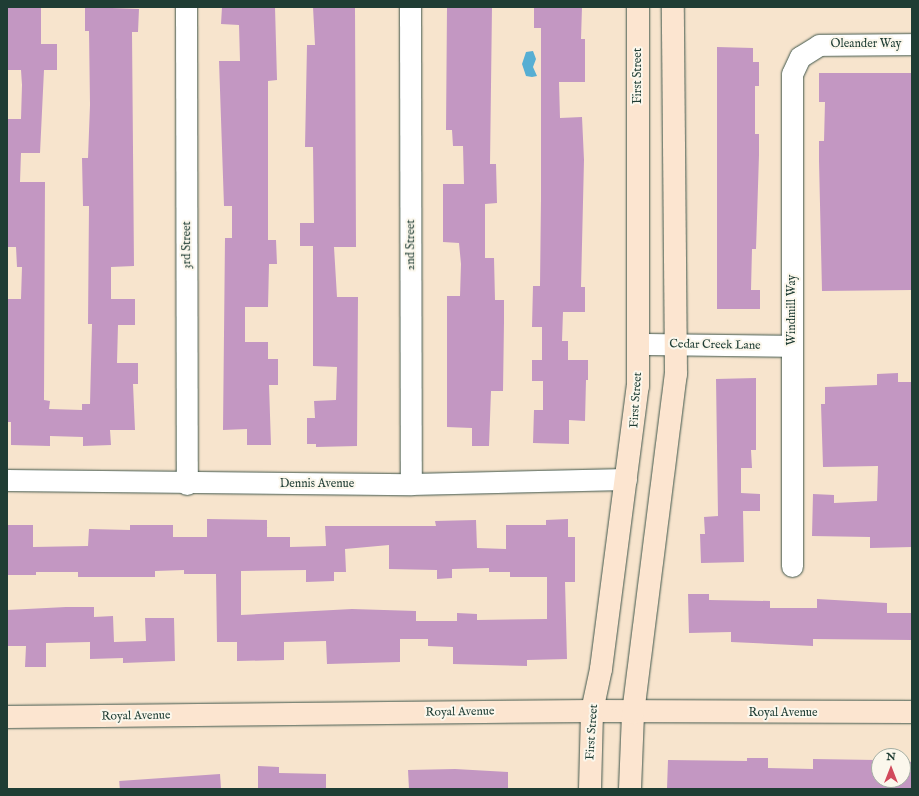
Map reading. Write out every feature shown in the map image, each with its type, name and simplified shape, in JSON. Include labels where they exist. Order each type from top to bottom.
[{"type":"main road","name":"First Street","points":[[590,789],[592,710],[602,669],[626,479],[634,428],[638,344],[638,7]]},
{"type":"main road","points":[[630,789],[633,713],[672,421],[676,345],[673,7]]},
{"type":"main road","name":"Royal Avenue","points":[[7,717],[592,710],[633,713],[912,712]]},
{"type":"street","name":"3rd Street","points":[[186,7],[187,484]]},
{"type":"street","name":"2nd Street","points":[[410,7],[411,484]]},
{"type":"street","name":"Oleander Way","points":[[800,57],[807,50],[828,44],[912,44]]},
{"type":"street","name":"Windmill Way","points":[[792,566],[792,74],[800,57]]},
{"type":"street","name":"Cedar Creek Lane","points":[[638,344],[792,346]]},
{"type":"street","name":"Dennis Avenue","points":[[7,480],[187,484],[411,484],[626,479]]},
{"type":"water","points":[[533,51],[536,59],[533,67],[537,76],[532,77],[526,76],[522,64],[526,52]]},
{"type":"building","points":[[41,7],[41,44],[57,44],[57,70],[44,70],[40,153],[21,153],[20,182],[45,182],[44,400],[50,401],[49,409],[82,410],[82,404],[90,404],[92,324],[88,324],[89,206],[83,206],[82,158],[88,158],[90,105],[89,31],[85,31],[85,7],[139,9],[138,32],[132,32],[134,266],[111,267],[111,299],[135,299],[135,325],[118,325],[117,363],[138,363],[138,384],[133,384],[135,430],[110,430],[111,445],[83,446],[83,437],[50,436],[50,446],[11,445],[11,422],[7,422],[7,299],[21,299],[22,267],[17,267],[16,247],[7,247],[7,119],[21,119],[22,85],[21,70],[7,70],[7,8]]},
{"type":"building","points":[[222,7],[275,7],[277,80],[268,81],[268,240],[276,240],[277,264],[269,264],[268,307],[245,307],[245,342],[268,342],[268,359],[278,359],[278,385],[269,385],[271,445],[247,445],[247,429],[223,430],[225,238],[232,238],[232,206],[224,206],[219,61],[240,61],[239,25],[221,24]]},
{"type":"building","points":[[313,7],[355,7],[356,247],[334,247],[337,297],[358,297],[357,446],[316,447],[316,444],[307,444],[307,418],[315,418],[314,401],[336,400],[337,367],[313,366],[313,246],[300,246],[300,223],[314,223],[313,147],[305,147],[307,45],[315,45]]},
{"type":"building","points":[[447,7],[492,7],[490,164],[496,164],[497,203],[485,204],[485,258],[494,258],[495,300],[504,300],[504,322],[503,391],[491,391],[489,446],[472,446],[472,428],[447,427],[447,296],[460,296],[461,264],[459,243],[443,242],[443,184],[464,184],[463,146],[453,146],[452,130],[446,130]]},
{"type":"building","points":[[534,7],[582,7],[581,39],[585,39],[585,82],[559,82],[560,118],[582,117],[584,160],[581,287],[585,287],[585,312],[563,312],[562,341],[568,341],[568,360],[588,360],[588,380],[586,380],[585,421],[569,420],[569,444],[533,443],[534,410],[543,410],[543,381],[532,381],[532,360],[542,360],[542,327],[532,327],[533,286],[540,286],[541,199],[541,28],[534,28]]},
{"type":"building","points":[[717,47],[753,48],[753,62],[759,62],[759,86],[755,86],[755,134],[759,134],[756,249],[752,249],[751,290],[760,290],[760,309],[717,309]]},
{"type":"building","points":[[819,73],[912,73],[912,290],[822,291],[819,141],[824,141],[825,102],[819,102]]},
{"type":"building","points":[[898,373],[898,382],[912,382],[912,547],[870,548],[870,537],[812,536],[813,494],[834,495],[834,503],[877,501],[878,466],[823,467],[821,404],[825,404],[825,387],[877,385],[877,374]]},
{"type":"building","points":[[756,378],[756,450],[751,450],[752,468],[741,468],[741,493],[760,494],[760,511],[743,511],[744,562],[701,563],[700,534],[705,534],[704,517],[718,516],[716,379]]},
{"type":"building","points":[[207,519],[267,520],[267,537],[290,537],[290,547],[326,546],[325,526],[436,526],[435,521],[476,520],[477,548],[506,549],[506,525],[546,525],[546,520],[568,519],[568,537],[575,537],[575,582],[565,582],[567,659],[527,660],[527,666],[453,664],[453,647],[428,646],[428,639],[400,639],[400,662],[327,664],[326,641],[284,642],[284,660],[237,661],[237,642],[217,642],[216,574],[184,574],[184,570],[155,571],[155,577],[78,577],[78,572],[36,572],[36,575],[7,575],[7,525],[33,525],[33,547],[88,546],[89,529],[130,530],[130,525],[173,525],[173,537],[207,537]],"holes":[[[389,545],[389,569],[437,570],[437,579],[452,578],[452,569],[489,568],[489,572],[510,572],[510,577],[547,577],[547,619],[477,620],[477,614],[457,613],[457,621],[416,621],[416,611],[352,609],[241,615],[241,571],[306,570],[306,582],[334,581],[334,572],[346,572],[345,549]]]},
{"type":"building","points":[[688,594],[709,594],[709,600],[770,601],[770,608],[817,608],[817,599],[887,603],[887,613],[912,613],[912,640],[813,639],[813,646],[731,642],[731,632],[689,633]]},
{"type":"building","points":[[94,607],[94,617],[113,616],[114,642],[146,641],[145,618],[174,618],[175,661],[123,663],[123,658],[90,659],[90,642],[46,643],[46,667],[25,667],[26,646],[7,646],[7,610]]},
{"type":"building","points":[[747,758],[768,758],[768,768],[813,769],[813,759],[871,760],[871,788],[911,788],[912,762],[912,789],[667,789],[668,760],[747,761]]},
{"type":"building","points":[[258,766],[279,767],[279,773],[326,774],[326,789],[258,789]]},
{"type":"building","points":[[455,769],[508,772],[508,789],[409,789],[408,770]]},
{"type":"building","points":[[220,774],[221,789],[120,789],[119,781]]}]
